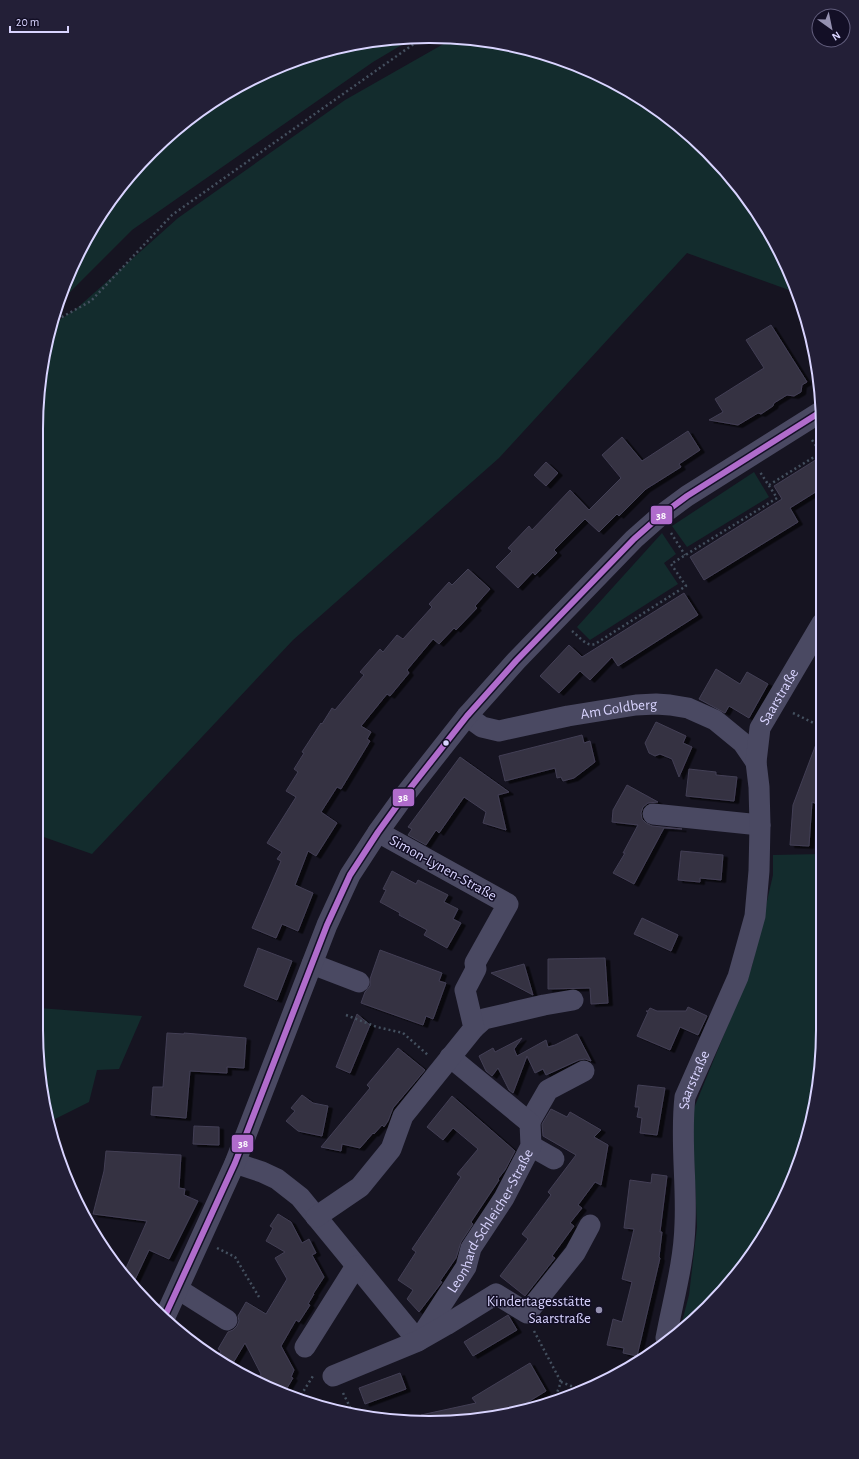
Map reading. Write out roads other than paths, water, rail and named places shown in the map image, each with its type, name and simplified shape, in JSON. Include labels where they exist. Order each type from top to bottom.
[{"type":"street","points":[[167,1313],[235,1163],[327,925],[350,875],[378,832],[443,744],[467,716],[531,645],[634,538],[687,496],[815,415]]},
{"type":"street","name":"Saarstraße","points":[[667,1335],[683,1252],[685,1226],[686,1204],[683,1116],[685,1096],[738,977],[755,916],[759,871],[760,825],[759,787],[756,762],[760,728],[816,633]]},
{"type":"street","name":"Am Goldberg","points":[[467,716],[482,727],[499,732],[568,716],[636,705],[670,705],[688,708],[715,720],[743,743],[756,762]]},
{"type":"street","points":[[654,814],[760,825]]},
{"type":"street","name":"Simon-Lynen-Straße","points":[[378,832],[508,904],[476,963],[476,969],[465,990],[474,1028]]},
{"type":"street","points":[[312,964],[359,982]]},
{"type":"street","points":[[316,1217],[360,1187],[391,1149],[403,1116],[474,1028],[484,1019],[544,1004],[573,1000]]},
{"type":"street","points":[[446,1062],[529,1123],[548,1090],[584,1071]]},
{"type":"street","name":"Leonhard-Schleicher-Straße","points":[[418,1341],[466,1267],[471,1248],[504,1198],[532,1146],[529,1123]]},
{"type":"street","points":[[532,1146],[554,1159]]},
{"type":"street","points":[[235,1163],[262,1172],[277,1179],[300,1197],[418,1341]]},
{"type":"street","points":[[325,1373],[418,1341],[446,1326],[496,1294],[527,1313],[575,1253],[590,1224]]},
{"type":"street","points":[[305,1347],[356,1266]]},
{"type":"street","points":[[178,1289],[227,1320]]},
{"type":"place","name":"Kindertagesstätte Saarstraße","points":[[599,1310]]}]
